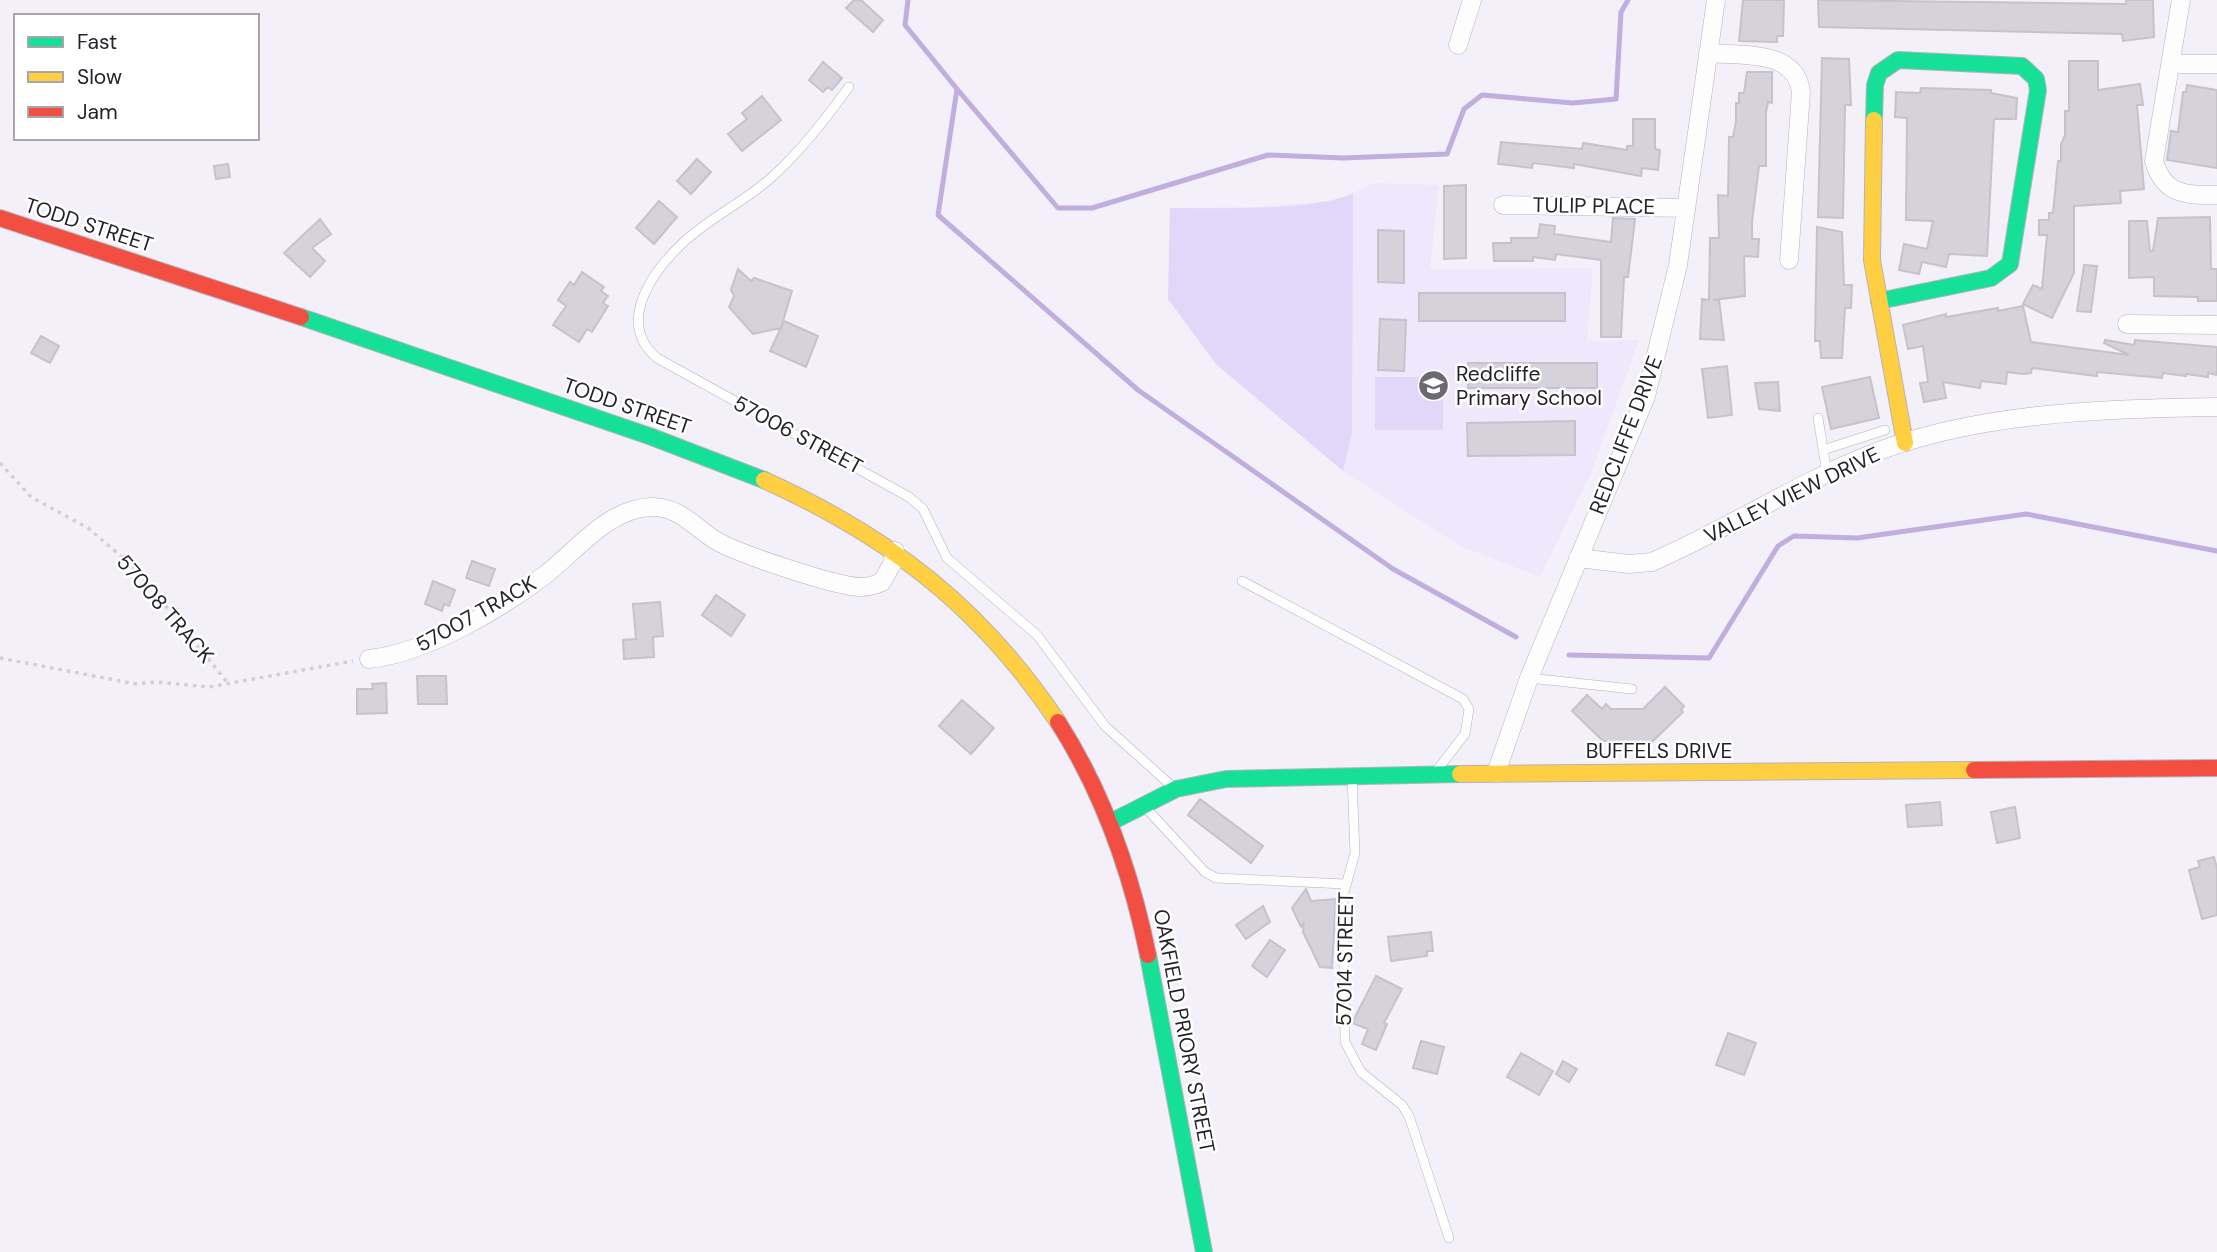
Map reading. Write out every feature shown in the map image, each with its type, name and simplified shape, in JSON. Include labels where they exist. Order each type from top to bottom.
[{"type":"street","points":[[1458,45],[1472,0]]},
{"type":"street","name":"REDCLIFFE DRIVE","points":[[1496,773],[1529,678],[1646,396],[1665,328],[1686,208],[1716,0]]},
{"type":"street","points":[[2181,0],[2155,141],[2154,161],[2159,178],[2172,190],[2217,195]]},
{"type":"street","points":[[1708,53],[1780,61],[1792,68],[1799,78],[1801,92],[1789,260]]},
{"type":"street","points":[[1879,301],[1990,278],[2010,264],[2038,90],[2036,79],[2022,66],[1898,60],[1879,73],[1875,85],[1870,239],[1879,301],[1905,443]]},
{"type":"street","points":[[2171,65],[2217,64]]},
{"type":"street","name":"TULIP PLACE","points":[[1503,205],[1686,208]]},
{"type":"street","name":"TODD STREET","points":[[0,218],[472,374],[726,464],[853,523],[937,582],[974,617],[1018,667],[1070,742],[1111,822]]},
{"type":"street","points":[[2127,324],[2217,325]]},
{"type":"street","name":"VALLEY VIEW DRIVE","points":[[1578,558],[1629,564],[1652,562],[1827,474],[1905,443],[1994,424],[2079,413],[2217,407]]},
{"type":"street","name":"57007 TRACK","points":[[369,659],[407,652],[459,628],[542,577],[601,529],[634,509],[671,509],[726,545],[822,579],[860,587],[881,582],[892,564],[895,551]]},
{"type":"street","name":"BUFFELS DRIVE","points":[[1111,822],[1176,789],[1226,779],[1496,773],[2217,768]]},
{"type":"street","name":"OAKFIELD PRIORY STREET","points":[[1111,822],[1131,881],[1144,935],[1204,1252]]},
{"type":"lane","name":"57006 STREET","points":[[849,87],[773,177],[704,225],[670,257],[639,308],[638,335],[644,348],[657,358],[909,497],[923,509],[947,558],[1037,635],[1105,726],[1176,789]]},
{"type":"lane","points":[[1818,418],[1827,474]]},
{"type":"lane","points":[[1823,450],[1885,430]]},
{"type":"lane","points":[[1242,581],[1463,699],[1469,709],[1465,734],[1434,774]]},
{"type":"lane","points":[[1529,678],[1632,689]]},
{"type":"lane","name":"57014 STREET","points":[[1352,776],[1355,853],[1345,884],[1342,917],[1345,1042],[1361,1072],[1402,1105],[1409,1116],[1449,1238]]},
{"type":"lane","points":[[1144,806],[1205,872],[1216,878],[1345,884]]},
{"type":"path","name":"57008 TRACK","points":[[0,463],[31,497],[88,528],[135,568],[228,683]]},
{"type":"path","points":[[0,658],[136,684],[156,682],[209,687],[319,665],[369,659]]},
{"type":"shaded area","name":"Redcliffe Primary School","points":[[1374,183],[1439,185],[1430,269],[1593,268],[1587,341],[1639,340],[1592,471],[1540,577],[1460,546],[1343,471],[1216,364],[1168,299],[1170,208],[1258,207],[1339,200]]},
{"type":"shaded area","points":[[1353,193],[1352,433],[1343,471],[1216,364],[1168,299],[1170,208],[1290,206],[1336,199]]},
{"type":"shaded area","points":[[1375,377],[1443,377],[1443,430],[1375,430]]},
{"type":"building","points":[[854,0],[861,0],[883,20],[873,32],[846,8]]},
{"type":"building","points":[[1743,0],[1784,0],[1783,36],[1777,36],[1777,42],[1739,41]]},
{"type":"building","points":[[1818,0],[2126,4],[2126,0],[2153,0],[2154,37],[2123,41],[2122,34],[1819,27]]},
{"type":"building","points":[[1822,58],[1849,59],[1851,105],[1845,105],[1843,218],[1818,217]]},
{"type":"building","points":[[2069,61],[2098,61],[2098,90],[2140,84],[2143,105],[2137,105],[2144,189],[2120,191],[2121,203],[2074,206],[2074,273],[2052,318],[2023,304],[2033,285],[2042,289],[2047,235],[2039,235],[2039,220],[2049,220],[2049,213],[2053,213],[2058,161],[2061,161],[2061,144],[2065,135],[2065,111],[2069,111]]},
{"type":"building","points":[[823,62],[842,78],[832,90],[828,87],[823,92],[809,80]]},
{"type":"building","points":[[1747,72],[1772,72],[1772,103],[1768,102],[1766,112],[1766,166],[1759,166],[1752,222],[1752,239],[1759,239],[1758,257],[1744,256],[1745,296],[1713,300],[1719,300],[1724,340],[1700,339],[1702,299],[1709,300],[1710,238],[1719,238],[1718,195],[1728,196],[1729,137],[1733,137],[1736,103],[1739,103],[1739,93],[1744,93]]},
{"type":"building","points":[[2187,85],[2217,90],[2217,168],[2167,160],[2171,131],[2178,132],[2183,92],[2186,92]]},
{"type":"building","points":[[1921,88],[1991,90],[1991,93],[2017,98],[2016,119],[1994,119],[1987,256],[1949,254],[1946,267],[1922,262],[1919,274],[1899,270],[1904,244],[1927,249],[1933,221],[1906,220],[1907,118],[1895,117],[1896,92],[1920,93]]},
{"type":"building","points":[[762,96],[781,120],[742,151],[728,134],[747,119],[742,113]]},
{"type":"building","points":[[1633,119],[1655,119],[1655,149],[1660,150],[1658,170],[1642,168],[1641,176],[1574,164],[1574,168],[1533,163],[1532,168],[1498,164],[1501,142],[1582,149],[1583,143],[1627,150],[1627,146],[1633,146]]},
{"type":"building","points":[[697,159],[711,172],[691,194],[677,181]]},
{"type":"building","points":[[228,164],[230,177],[216,179],[214,166]]},
{"type":"building","points":[[1466,185],[1466,258],[1444,259],[1444,186]]},
{"type":"building","points":[[659,201],[677,217],[654,244],[636,228]]},
{"type":"building","points":[[2210,217],[2211,269],[2217,269],[2217,301],[2198,301],[2198,297],[2154,296],[2154,277],[2129,278],[2129,221],[2147,221],[2150,251],[2153,251],[2158,218]]},
{"type":"building","points":[[1613,218],[1635,219],[1628,277],[1624,277],[1621,337],[1601,337],[1601,260],[1556,254],[1555,260],[1533,257],[1533,261],[1494,261],[1493,243],[1511,243],[1511,238],[1538,238],[1540,224],[1555,226],[1554,234],[1611,242]]},
{"type":"building","points":[[320,219],[331,234],[312,248],[325,261],[310,277],[284,253]]},
{"type":"building","points":[[1817,227],[1842,232],[1844,285],[1852,285],[1851,308],[1845,308],[1842,358],[1821,358],[1820,341],[1815,341]]},
{"type":"building","points":[[1378,230],[1404,231],[1404,283],[1378,282]]},
{"type":"building","points":[[2084,265],[2097,266],[2091,312],[2077,311]]},
{"type":"building","points":[[738,269],[751,281],[754,278],[792,291],[781,328],[753,334],[729,307],[734,296],[731,290]]},
{"type":"building","points":[[582,272],[604,287],[601,291],[608,296],[603,303],[608,306],[592,332],[587,329],[579,342],[553,325],[566,306],[558,300],[570,282],[574,285]]},
{"type":"building","points":[[1419,293],[1565,293],[1565,321],[1419,321]]},
{"type":"building","points":[[2023,306],[2031,342],[2129,355],[2104,343],[2105,340],[2134,345],[2135,340],[2217,347],[2217,375],[2208,373],[2208,377],[2163,373],[2162,378],[2097,372],[2097,376],[2032,368],[2031,373],[2007,372],[2006,384],[1981,381],[1980,388],[1943,382],[1946,398],[1924,402],[1920,383],[1928,382],[1923,346],[1908,349],[1903,325],[1946,314],[1946,317]]},
{"type":"building","points":[[1380,319],[1406,320],[1404,371],[1378,370]]},
{"type":"building","points":[[784,321],[818,336],[806,367],[770,351]]},
{"type":"building","points":[[41,336],[59,346],[50,363],[31,353]]},
{"type":"building","points":[[1468,363],[1597,363],[1597,388],[1468,388]]},
{"type":"building","points":[[1727,366],[1732,415],[1708,418],[1702,369]]},
{"type":"building","points":[[1870,377],[1879,418],[1831,429],[1822,387]]},
{"type":"building","points":[[1778,382],[1780,411],[1759,409],[1755,383]]},
{"type":"building","points":[[1575,421],[1575,455],[1468,456],[1467,423]]},
{"type":"building","points":[[472,561],[495,569],[489,586],[466,578]]},
{"type":"building","points":[[433,581],[455,590],[449,606],[444,604],[442,611],[425,604]]},
{"type":"building","points":[[716,595],[745,615],[731,636],[702,615]]},
{"type":"building","points":[[660,602],[663,636],[653,637],[654,657],[624,659],[623,640],[636,639],[633,604]]},
{"type":"building","points":[[417,676],[446,676],[447,704],[418,704]]},
{"type":"building","points":[[386,683],[387,713],[357,714],[357,689],[373,689],[372,684]]},
{"type":"building","points":[[1665,687],[1684,706],[1681,710],[1683,712],[1653,741],[1603,741],[1572,711],[1587,695],[1602,709],[1606,704],[1611,709],[1643,709]]},
{"type":"building","points":[[962,700],[994,728],[971,754],[939,726]]},
{"type":"building","points":[[1200,799],[1263,846],[1251,863],[1188,815]]},
{"type":"building","points":[[1940,802],[1942,825],[1908,827],[1906,805]]},
{"type":"building","points":[[2015,807],[2020,838],[1997,843],[1991,812]]},
{"type":"building","points":[[2214,857],[2217,868],[2217,915],[2202,919],[2189,870],[2200,867],[2198,861]]},
{"type":"building","points":[[1306,889],[1311,901],[1336,899],[1332,968],[1320,967],[1303,932],[1304,922],[1301,927],[1292,908]]},
{"type":"building","points":[[1263,906],[1270,922],[1246,939],[1236,925]]},
{"type":"building","points":[[1431,932],[1433,951],[1427,951],[1427,956],[1391,961],[1388,937]]},
{"type":"building","points":[[1270,940],[1285,950],[1267,977],[1252,966]]},
{"type":"building","points":[[1376,976],[1402,989],[1384,1023],[1387,1024],[1376,1050],[1362,1044],[1368,1029],[1352,1023]]},
{"type":"building","points":[[1728,1033],[1756,1043],[1744,1075],[1716,1065]]},
{"type":"building","points":[[1421,1041],[1444,1047],[1437,1074],[1413,1068]]},
{"type":"building","points":[[1521,1053],[1553,1071],[1539,1095],[1507,1077]]},
{"type":"building","points":[[1563,1061],[1577,1069],[1569,1082],[1556,1074]]},
{"type":"waterway","points":[[908,0],[905,25],[957,89],[938,215],[1138,390],[1393,569],[1516,637]]},
{"type":"waterway","points":[[957,89],[1058,208],[1092,208],[1268,155],[1343,158],[1447,154],[1464,109],[1482,95],[1573,103],[1616,99],[1621,12],[1628,0]]},
{"type":"waterway","points":[[1569,655],[1709,658],[1778,546],[1794,536],[1857,538],[2026,514],[2217,551]]},
{"type":"traffic: fast","points":[[1874,120],[1875,85],[1879,73],[1898,60],[2022,66],[2036,79],[2038,90],[2010,264],[1991,278],[1879,301]]},
{"type":"traffic: fast","points":[[301,317],[652,437],[764,480]]},
{"type":"traffic: fast","points":[[1111,822],[1176,789],[1226,779],[1460,774]]},
{"type":"traffic: fast","points":[[1148,955],[1204,1252]]},
{"type":"traffic: slow","points":[[1874,120],[1872,260],[1905,443]]},
{"type":"traffic: slow","points":[[764,480],[852,526],[929,579],[997,644],[1058,722]]},
{"type":"traffic: slow","points":[[1460,774],[1974,770]]},
{"type":"traffic: jam","points":[[0,218],[301,317]]},
{"type":"traffic: jam","points":[[1058,722],[1089,777],[1114,834],[1148,955]]},
{"type":"traffic: jam","points":[[1974,770],[2217,768]]},
{"type":"place","name":"Redcliffe Primary School","points":[[1433,386]]}]
